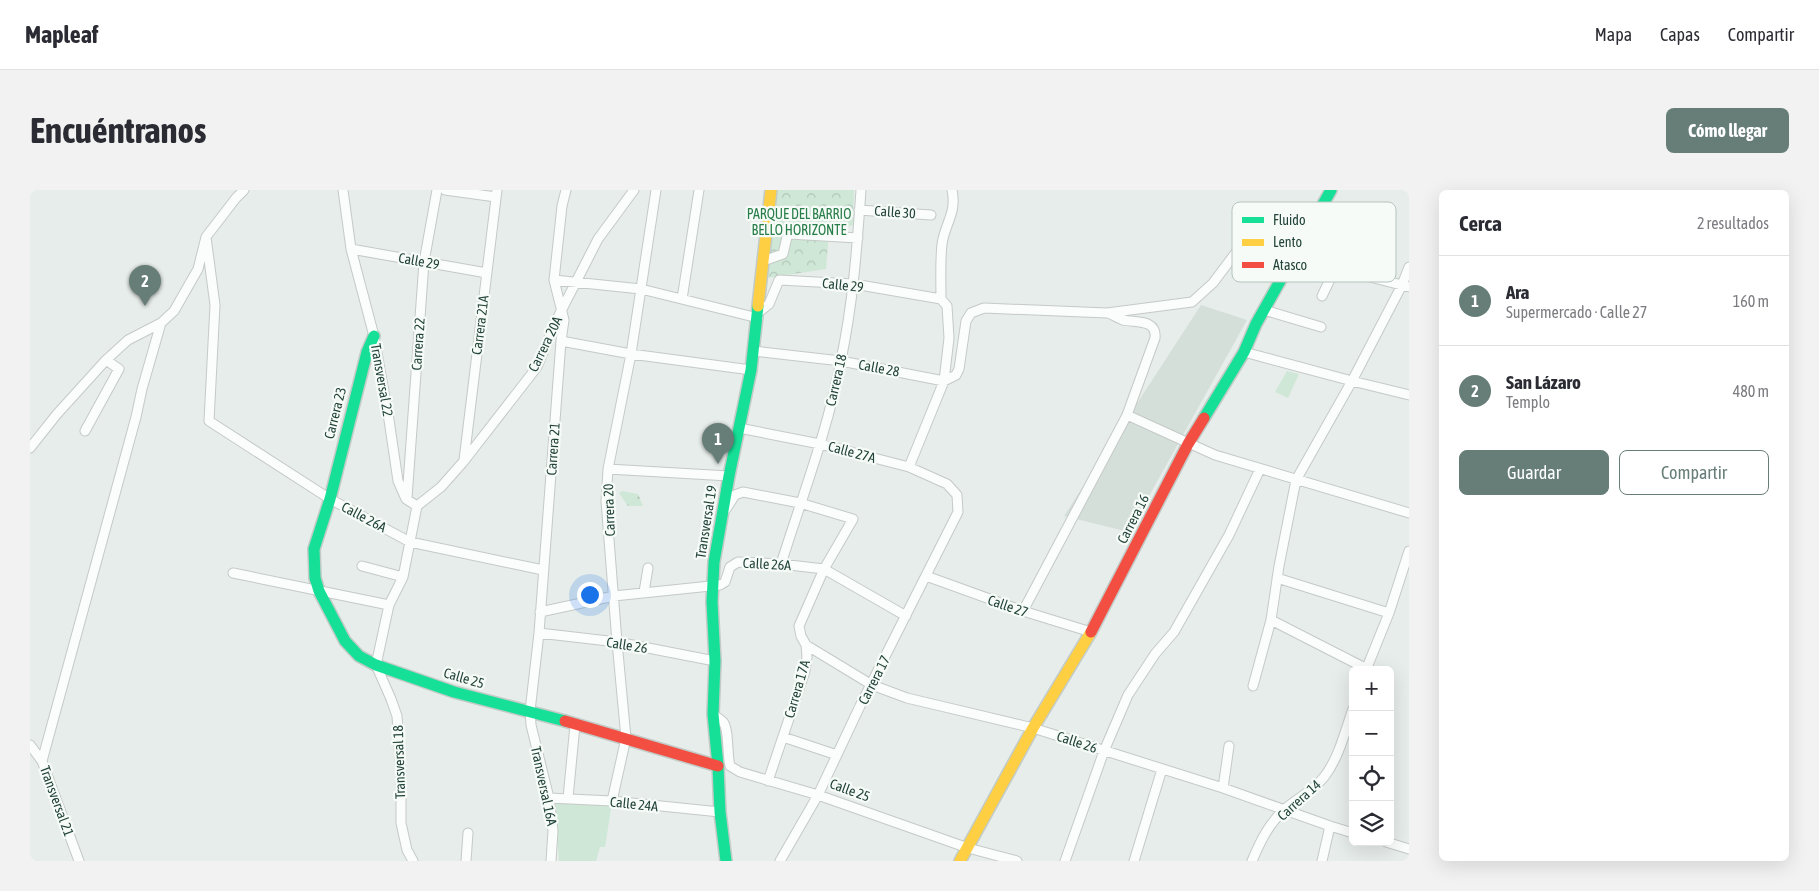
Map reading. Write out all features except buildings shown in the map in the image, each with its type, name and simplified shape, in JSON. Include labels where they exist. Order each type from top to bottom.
[{"type":"street","points":[[30,448],[57,414],[106,360],[128,340],[161,322],[174,311],[198,269],[206,237],[244,190]]},
{"type":"street","points":[[343,190],[351,249]]},
{"type":"street","name":"Carrera 22","points":[[406,500],[424,262],[437,190]]},
{"type":"street","points":[[445,190],[497,193]]},
{"type":"street","name":"Carrera 21","points":[[530,711],[539,633],[564,320],[554,280],[562,206],[566,190]]},
{"type":"street","name":"Carrera 20A","points":[[417,506],[441,487],[464,461],[537,367],[561,311],[598,239],[634,190]]},
{"type":"street","name":"Carrera 20","points":[[612,801],[626,738],[606,500],[608,469],[631,354],[656,190]]},
{"type":"street","points":[[682,299],[699,190]]},
{"type":"street","name":"Transversal 19","points":[[726,861],[720,812],[713,714],[715,660],[712,586],[721,515],[754,352],[771,190]]},
{"type":"street","name":"Carrera 18","points":[[781,564],[820,444],[841,361],[854,284],[861,190]]},
{"type":"street","points":[[909,467],[944,381],[949,338],[947,306],[943,301],[943,242],[954,209],[952,190]]},
{"type":"street","name":"Carrera 16","points":[[1324,202],[1331,190]]},
{"type":"street","name":"Carrera 21A","points":[[464,461],[497,193]]},
{"type":"street","name":"Calle 30","points":[[860,210],[931,215]]},
{"type":"street","points":[[763,261],[783,254],[787,237],[790,234],[858,238]]},
{"type":"street","name":"Calle 26A","points":[[206,237],[215,305],[209,421],[330,499],[410,542],[543,570]]},
{"type":"street","name":"Calle 29","points":[[351,249],[486,273]]},
{"type":"street","name":"Transversal 22","points":[[351,249],[374,336],[398,481],[406,500]]},
{"type":"street","points":[[944,381],[956,375],[959,368],[966,321],[971,313],[984,308],[1107,313],[1192,302],[1213,283],[1232,258]]},
{"type":"street","points":[[1253,686],[1271,620],[1296,480],[1405,286],[1409,267]]},
{"type":"street","points":[[554,280],[641,289],[758,315]]},
{"type":"street","name":"Calle 29","points":[[758,315],[769,304],[778,280],[854,284],[943,301]]},
{"type":"street","name":"Carrera 16","points":[[960,861],[1033,728],[1091,632],[1188,444],[1244,352],[1279,282]]},
{"type":"street","points":[[1322,296],[1329,282]]},
{"type":"street","points":[[1390,282],[1405,286]]},
{"type":"street","points":[[1264,310],[1321,327]]},
{"type":"street","points":[[1023,612],[1127,415],[1155,338],[1156,331],[1153,326],[1147,323],[1122,319],[1107,313]]},
{"type":"street","points":[[42,760],[161,322]]},
{"type":"street","name":"Carrera 23","points":[[320,591],[315,578],[314,549],[330,499],[367,352],[374,336]]},
{"type":"street","points":[[561,341],[631,354],[751,370]]},
{"type":"street","name":"Calle 28","points":[[754,352],[841,361],[944,381]]},
{"type":"street","points":[[1244,352],[1409,395]]},
{"type":"street","points":[[85,431],[119,369],[106,360]]},
{"type":"street","points":[[1127,415],[1215,455],[1409,514]]},
{"type":"street","name":"Calle 27A","points":[[739,428],[820,444],[909,467],[947,484],[957,495]]},
{"type":"street","points":[[608,469],[729,476]]},
{"type":"street","points":[[1065,861],[1104,751],[1128,696],[1155,654],[1174,632],[1229,535],[1260,469]]},
{"type":"street","points":[[721,515],[735,495],[743,492],[800,503]]},
{"type":"street","name":"Carrera 17","points":[[780,861],[818,795],[958,512],[957,495]]},
{"type":"street","points":[[376,666],[389,605],[403,577],[417,506],[406,500]]},
{"type":"street","name":"Carrera 17A","points":[[768,781],[805,671],[806,646],[799,626],[824,569],[853,519],[800,503]]},
{"type":"street","points":[[1368,666],[1389,613],[1409,551]]},
{"type":"street","name":"Calle 26A","points":[[712,586],[725,582],[730,567],[734,563],[781,564],[824,569],[906,616]]},
{"type":"street","points":[[362,566],[403,577]]},
{"type":"street","points":[[644,592],[648,568]]},
{"type":"street","points":[[234,573],[389,605]]},
{"type":"street","name":"Calle 27","points":[[926,576],[1023,612],[1091,632]]},
{"type":"street","points":[[1277,578],[1389,613]]},
{"type":"street","points":[[540,612],[614,596],[712,586]]},
{"type":"street","name":"Calle 25","points":[[320,591],[345,641],[359,656],[376,666],[454,692],[530,711],[718,766]]},
{"type":"street","points":[[1271,620],[1358,666]]},
{"type":"street","name":"Calle 26","points":[[539,633],[617,642],[715,660]]},
{"type":"street","name":"Calle 26","points":[[806,646],[872,686],[907,698],[1033,728],[1223,788],[1349,832]]},
{"type":"street","name":"Transversal 18","points":[[376,666],[397,716],[401,775],[401,823],[407,850],[413,861]]},
{"type":"street","name":"Transversal 16A","points":[[530,711],[531,725],[548,798],[553,831],[551,861]]},
{"type":"street","name":"Carrera 14","points":[[1252,861],[1268,828],[1284,810],[1324,778],[1334,762],[1352,711]]},
{"type":"street","name":"Calle 25","points":[[713,714],[724,723],[726,729],[727,757],[730,766],[740,772],[818,795],[968,848],[1017,861]]},
{"type":"street","points":[[568,798],[575,724]]},
{"type":"street","points":[[783,737],[837,755]]},
{"type":"street","name":"Transversal 21","points":[[30,745],[42,760],[79,861]]},
{"type":"street","points":[[1223,788],[1229,746]]},
{"type":"street","points":[[1134,861],[1162,769]]},
{"type":"street","name":"Calle 24A","points":[[548,798],[612,801],[720,812]]},
{"type":"street","points":[[1322,861],[1330,826]]},
{"type":"street","points":[[466,861],[468,833]]},
{"type":"street","points":[[1394,844],[1409,849]]},
{"type":"shaded area","points":[[1201,305],[1247,320],[1129,532],[1064,516]]},
{"type":"green space","name":"PARQUE DEL BARRIO BELLO HORIZONTE","points":[[770,190],[854,190],[853,225],[829,232],[826,269],[760,279]]},
{"type":"green space","points":[[1287,371],[1299,374],[1288,398],[1275,392]]},
{"type":"green space","points":[[622,491],[638,494],[643,506],[628,506],[619,493]]},
{"type":"green space","points":[[554,799],[612,802],[605,847],[600,847],[596,861],[559,861]]},
{"type":"traffic: fast","points":[[1324,202],[1331,190]]},
{"type":"traffic: fast","points":[[1204,418],[1244,352],[1256,324],[1280,282]]},
{"type":"traffic: fast","points":[[726,861],[720,812],[713,714],[715,661],[712,602],[714,562],[729,476],[751,370],[758,306]]},
{"type":"traffic: fast","points":[[374,336],[367,352],[330,499],[314,549],[315,578],[319,591],[345,641],[359,656],[376,665],[454,692],[565,721]]},
{"type":"traffic: slow","points":[[758,306],[771,190]]},
{"type":"traffic: slow","points":[[960,861],[1033,728],[1091,632]]},
{"type":"traffic: jam","points":[[1091,632],[1188,444],[1204,418]]},
{"type":"traffic: jam","points":[[565,721],[718,766]]},
{"type":"place","name":"San Lázaro","points":[[145,306]]},
{"type":"place","name":"Ara","points":[[718,464]]}]
